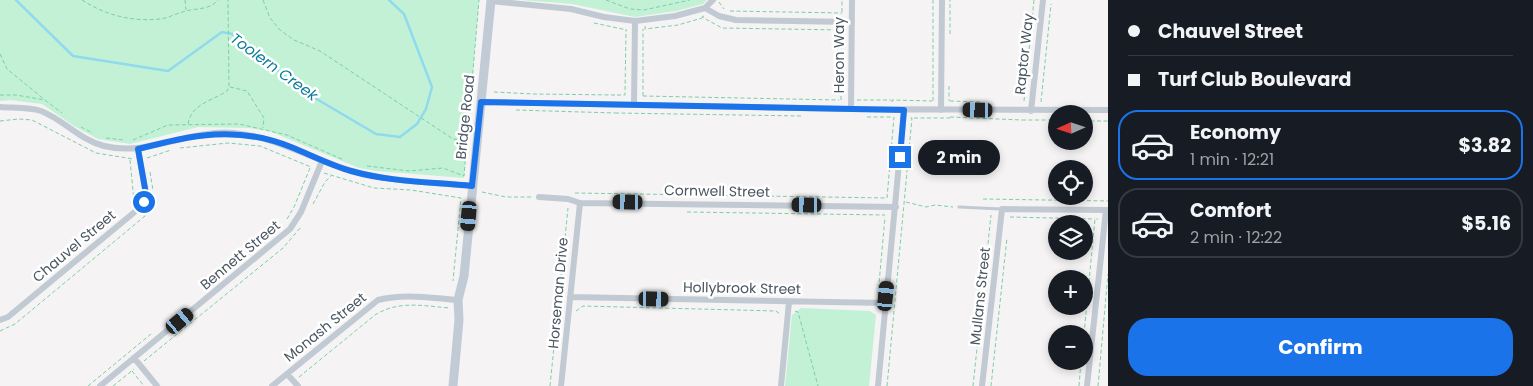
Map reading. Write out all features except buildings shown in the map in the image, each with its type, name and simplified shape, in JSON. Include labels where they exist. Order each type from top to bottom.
[{"type":"street","name":"Heron Way","points":[[851,109],[852,0]]},
{"type":"street","points":[[941,110],[942,0]]},
{"type":"street","name":"Raptor Way","points":[[1030,111],[1043,0]]},
{"type":"street","points":[[491,1],[571,9],[604,17],[635,21],[676,16],[705,8],[716,1]]},
{"type":"street","name":"Bridge Road","points":[[453,386],[459,320],[458,300],[464,276],[491,1]]},
{"type":"street","points":[[705,8],[719,16],[736,20],[852,22]]},
{"type":"street","points":[[634,105],[635,21]]},
{"type":"street","points":[[481,102],[904,110],[1108,110]]},
{"type":"street","points":[[0,107],[40,110],[69,126],[86,139],[103,146],[138,149],[187,137],[231,133],[269,139],[350,171],[373,176],[472,186]]},
{"type":"street","points":[[878,386],[904,110]]},
{"type":"street","name":"Chauvel Street","points":[[0,320],[8,317],[137,210],[144,202],[146,194],[138,149]]},
{"type":"street","name":"Bennett Street","points":[[100,386],[290,229],[301,212],[322,161]]},
{"type":"street","name":"Cornwell Street","points":[[539,197],[570,200],[580,203],[896,207]]},
{"type":"street","name":"Horseman Drive","points":[[562,386],[580,203]]},
{"type":"street","points":[[1002,209],[1107,210],[1088,386]]},
{"type":"street","name":"Mullans Street","points":[[982,386],[1002,209]]},
{"type":"street","name":"Monash Street","points":[[272,386],[378,300],[392,296],[407,296],[458,300]]},
{"type":"street","name":"Hollybrook Street","points":[[570,297],[788,305],[885,303]]},
{"type":"street","points":[[781,386],[788,305]]},
{"type":"street","points":[[135,358],[157,386]]},
{"type":"street","points":[[287,374],[298,382]]},
{"type":"lane","points":[[960,208],[1002,209]]},
{"type":"path","points":[[82,0],[99,10],[135,19],[161,18],[208,7],[218,0]]},
{"type":"path","points":[[89,4],[91,0]]},
{"type":"path","points":[[185,0],[186,11]]},
{"type":"path","points":[[188,125],[191,112],[227,91],[229,86],[228,0]]},
{"type":"path","points":[[263,0],[270,18],[280,30],[294,40],[320,51],[453,139],[468,141]]},
{"type":"path","points":[[365,166],[409,171],[443,168],[464,176],[479,0]]},
{"type":"path","points":[[606,0],[630,9],[644,10],[690,0]]},
{"type":"path","points":[[950,0],[950,36]]},
{"type":"path","points":[[1024,103],[1034,0]]},
{"type":"path","points":[[1041,103],[1051,0]]},
{"type":"path","points":[[716,1],[725,10],[734,11],[842,13]]},
{"type":"path","points":[[588,21],[626,30],[645,29]]},
{"type":"path","points":[[616,95],[625,95],[626,30]]},
{"type":"path","points":[[0,54],[7,69],[64,115]]},
{"type":"path","points":[[949,80],[950,101]]},
{"type":"path","points":[[229,86],[248,91],[264,118],[263,128]]},
{"type":"path","points":[[0,96],[16,95],[45,100]]},
{"type":"path","points":[[643,96],[839,100]]},
{"type":"path","points":[[615,113],[809,116]]},
{"type":"path","points":[[550,386],[568,205],[576,194],[887,198],[894,117]]},
{"type":"path","points":[[912,118],[950,118]]},
{"type":"path","points":[[0,120],[32,120],[96,153],[130,160],[150,158],[176,148],[228,143],[260,146],[310,167],[294,207],[287,219]]},
{"type":"path","points":[[1093,121],[1108,121]]},
{"type":"path","points":[[100,138],[131,141],[168,125],[238,124],[263,128],[287,135],[344,160]]},
{"type":"path","points":[[78,125],[93,133]]},
{"type":"path","points":[[130,160],[134,203]]},
{"type":"path","points":[[319,170],[374,188],[410,190],[461,198],[453,284]]},
{"type":"path","points":[[482,192],[506,197],[539,197]]},
{"type":"path","points":[[983,199],[1108,201]]},
{"type":"path","points":[[973,386],[987,242],[993,209],[998,200]]},
{"type":"path","points":[[905,202],[926,207],[935,205],[960,208]]},
{"type":"path","points":[[878,296],[885,216]]},
{"type":"path","points":[[1009,218],[1105,219]]},
{"type":"path","points":[[1085,325],[1095,219]]},
{"type":"path","points":[[1098,386],[1108,274]]},
{"type":"path","points":[[298,382],[303,373],[387,307],[411,304],[451,308]]},
{"type":"path","points":[[575,312],[583,306],[776,311],[780,314],[788,305],[798,312],[818,386]]},
{"type":"path","points":[[88,386],[154,331]]},
{"type":"path","points":[[1079,386],[1080,370]]},
{"type":"path","points":[[132,371],[144,386]]},
{"type":"path","points":[[298,382],[303,373]]},
{"type":"green space","points":[[0,0],[479,0],[464,178],[359,168],[269,131],[249,128],[198,127],[130,144],[98,139],[74,126],[42,104],[10,100],[0,101]]},
{"type":"green space","points":[[521,0],[707,0],[703,4],[676,11],[635,17],[572,4]]},
{"type":"green space","points":[[801,308],[870,311],[876,315],[869,386],[785,386],[792,315]]},
{"type":"waterway","name":"Toolern Creek","points":[[16,0],[73,56],[168,71],[222,32],[232,34],[303,91],[376,134],[400,137],[417,124],[426,109],[432,87],[404,14],[389,0]]},
{"type":"route","points":[[144,202],[146,194],[138,149],[187,137],[210,134],[231,133],[269,139],[329,164],[373,176],[472,186],[481,102],[904,110],[900,157]]}]
